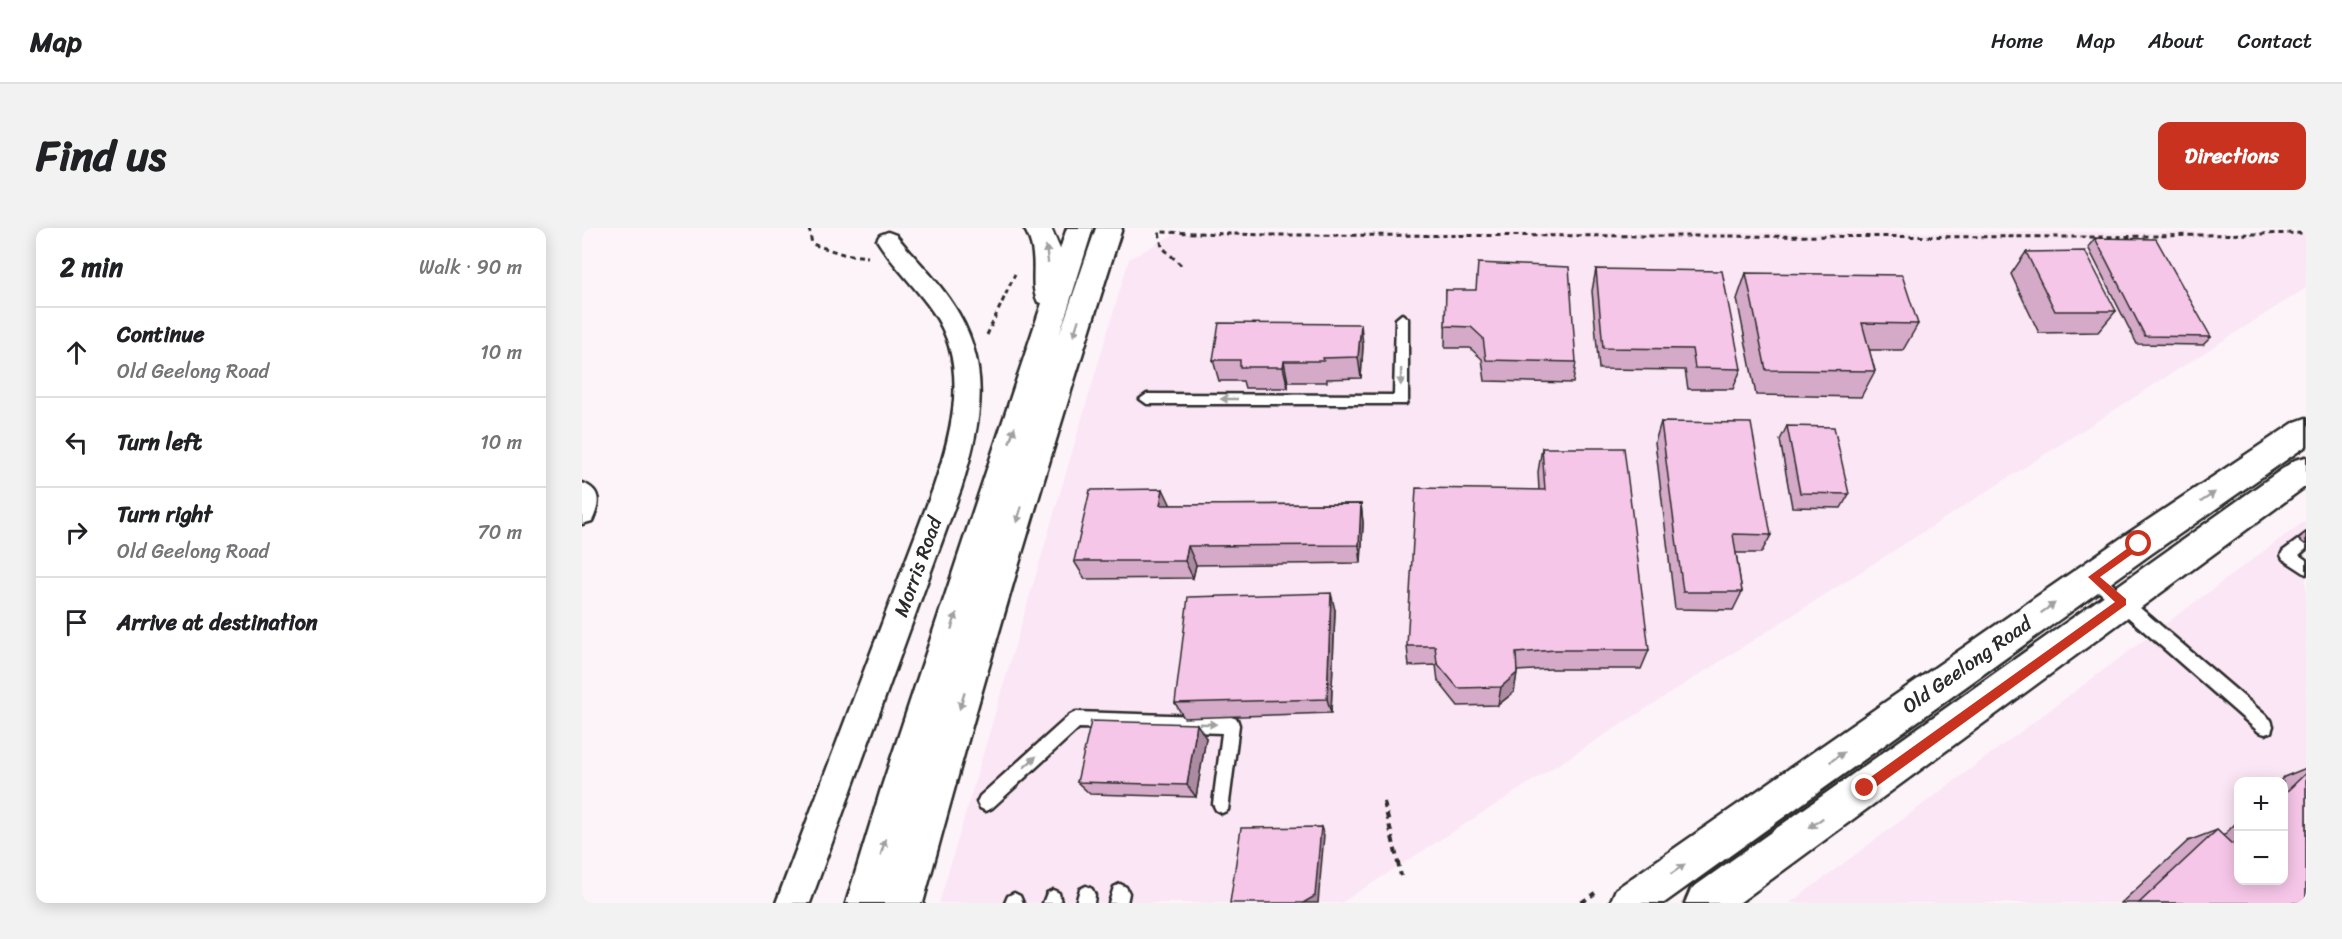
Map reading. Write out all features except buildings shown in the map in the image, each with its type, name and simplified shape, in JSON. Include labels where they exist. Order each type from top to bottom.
[{"type":"street","points":[[1037,228],[1042,233],[1048,252],[1048,324]]},
{"type":"street","points":[[866,903],[903,778],[1080,228]]},
{"type":"street","points":[[903,903],[932,799],[1060,377],[1109,228]]},
{"type":"street","name":"Morris Road","points":[[793,903],[962,447],[968,409],[967,370],[958,337],[945,310],[895,250]]},
{"type":"street","name":"Old Geelong Road","points":[[1630,903],[2139,544],[2306,430]]},
{"type":"street","name":"Old Geelong Road","points":[[1705,903],[2306,469]]},
{"type":"street","points":[[2139,544],[2169,569]]},
{"type":"lane","points":[[1147,399],[1401,400],[1402,319]]},
{"type":"lane","points":[[2306,540],[2288,555],[2306,568]]},
{"type":"lane","points":[[2092,577],[2265,726]]},
{"type":"lane","points":[[986,802],[1076,720],[1231,725],[1222,804]]},
{"type":"path","points":[[809,228],[812,244],[843,254],[895,250]]},
{"type":"path","points":[[1181,265],[1162,247],[1159,232],[1267,235],[2043,235],[2101,237],[2306,233]]},
{"type":"path","points":[[967,370],[980,351],[1017,269]]},
{"type":"path","points":[[1384,802],[1401,876]]},
{"type":"shaded area","points":[[2306,232],[2306,288],[1341,903],[939,903],[1129,259],[1176,233]]},
{"type":"shaded area","points":[[2306,520],[2306,903],[1790,903]]},
{"type":"route","points":[[1865,788],[2122,602],[2092,577],[2139,544]]}]
